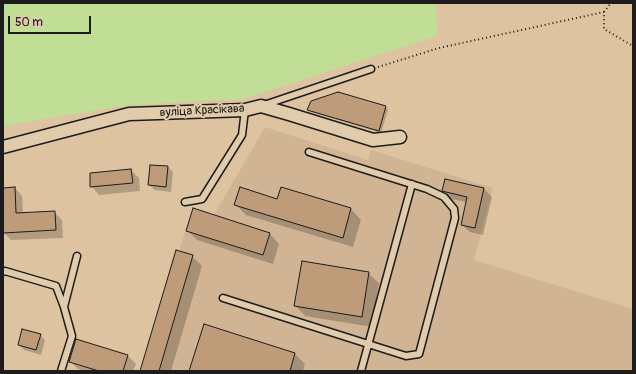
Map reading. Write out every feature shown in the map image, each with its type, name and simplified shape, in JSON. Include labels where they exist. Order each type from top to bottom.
[{"type":"street","name":"вуліца Красікава","points":[[3,147],[129,114],[245,110],[261,106],[372,140],[400,137]]},
{"type":"lane","points":[[261,106],[371,69]]},
{"type":"lane","points":[[184,202],[202,199],[242,135],[245,110]]},
{"type":"lane","points":[[223,298],[406,356],[419,354],[455,218],[454,209],[444,197],[428,189],[309,152]]},
{"type":"lane","points":[[362,371],[412,184]]},
{"type":"lane","points":[[64,307],[76,256]]},
{"type":"lane","points":[[3,272],[5,271],[56,286],[64,307],[72,336],[61,371]]},
{"type":"path","points":[[611,3],[604,12],[604,29],[633,46]]},
{"type":"path","points":[[371,69],[439,48],[604,12]]},
{"type":"shaded area","points":[[265,127],[368,160],[371,150],[493,188],[474,260],[633,309],[633,371],[140,371],[193,208],[214,215]]},
{"type":"green space","points":[[3,3],[436,3],[437,36],[243,99],[129,105],[3,126]]},
{"type":"building","points":[[338,92],[386,106],[379,131],[307,110],[311,101]]},
{"type":"building","points":[[150,165],[168,166],[166,187],[148,185]]},
{"type":"building","points":[[131,169],[133,183],[90,187],[90,173]]},
{"type":"building","points":[[445,179],[484,188],[475,228],[461,225],[467,197],[442,191]]},
{"type":"building","points":[[15,187],[16,213],[55,211],[56,230],[3,233],[3,188]]},
{"type":"building","points":[[240,187],[277,199],[281,187],[351,208],[343,238],[234,205]]},
{"type":"building","points":[[193,208],[270,233],[263,255],[186,231]]},
{"type":"building","points":[[176,250],[193,255],[159,371],[140,371]]},
{"type":"building","points":[[302,261],[369,272],[362,317],[294,306]]},
{"type":"building","points":[[204,324],[295,353],[290,371],[189,371]]},
{"type":"building","points":[[22,329],[41,334],[36,350],[18,345]]},
{"type":"building","points":[[76,339],[128,355],[123,371],[99,371],[69,362]]}]
